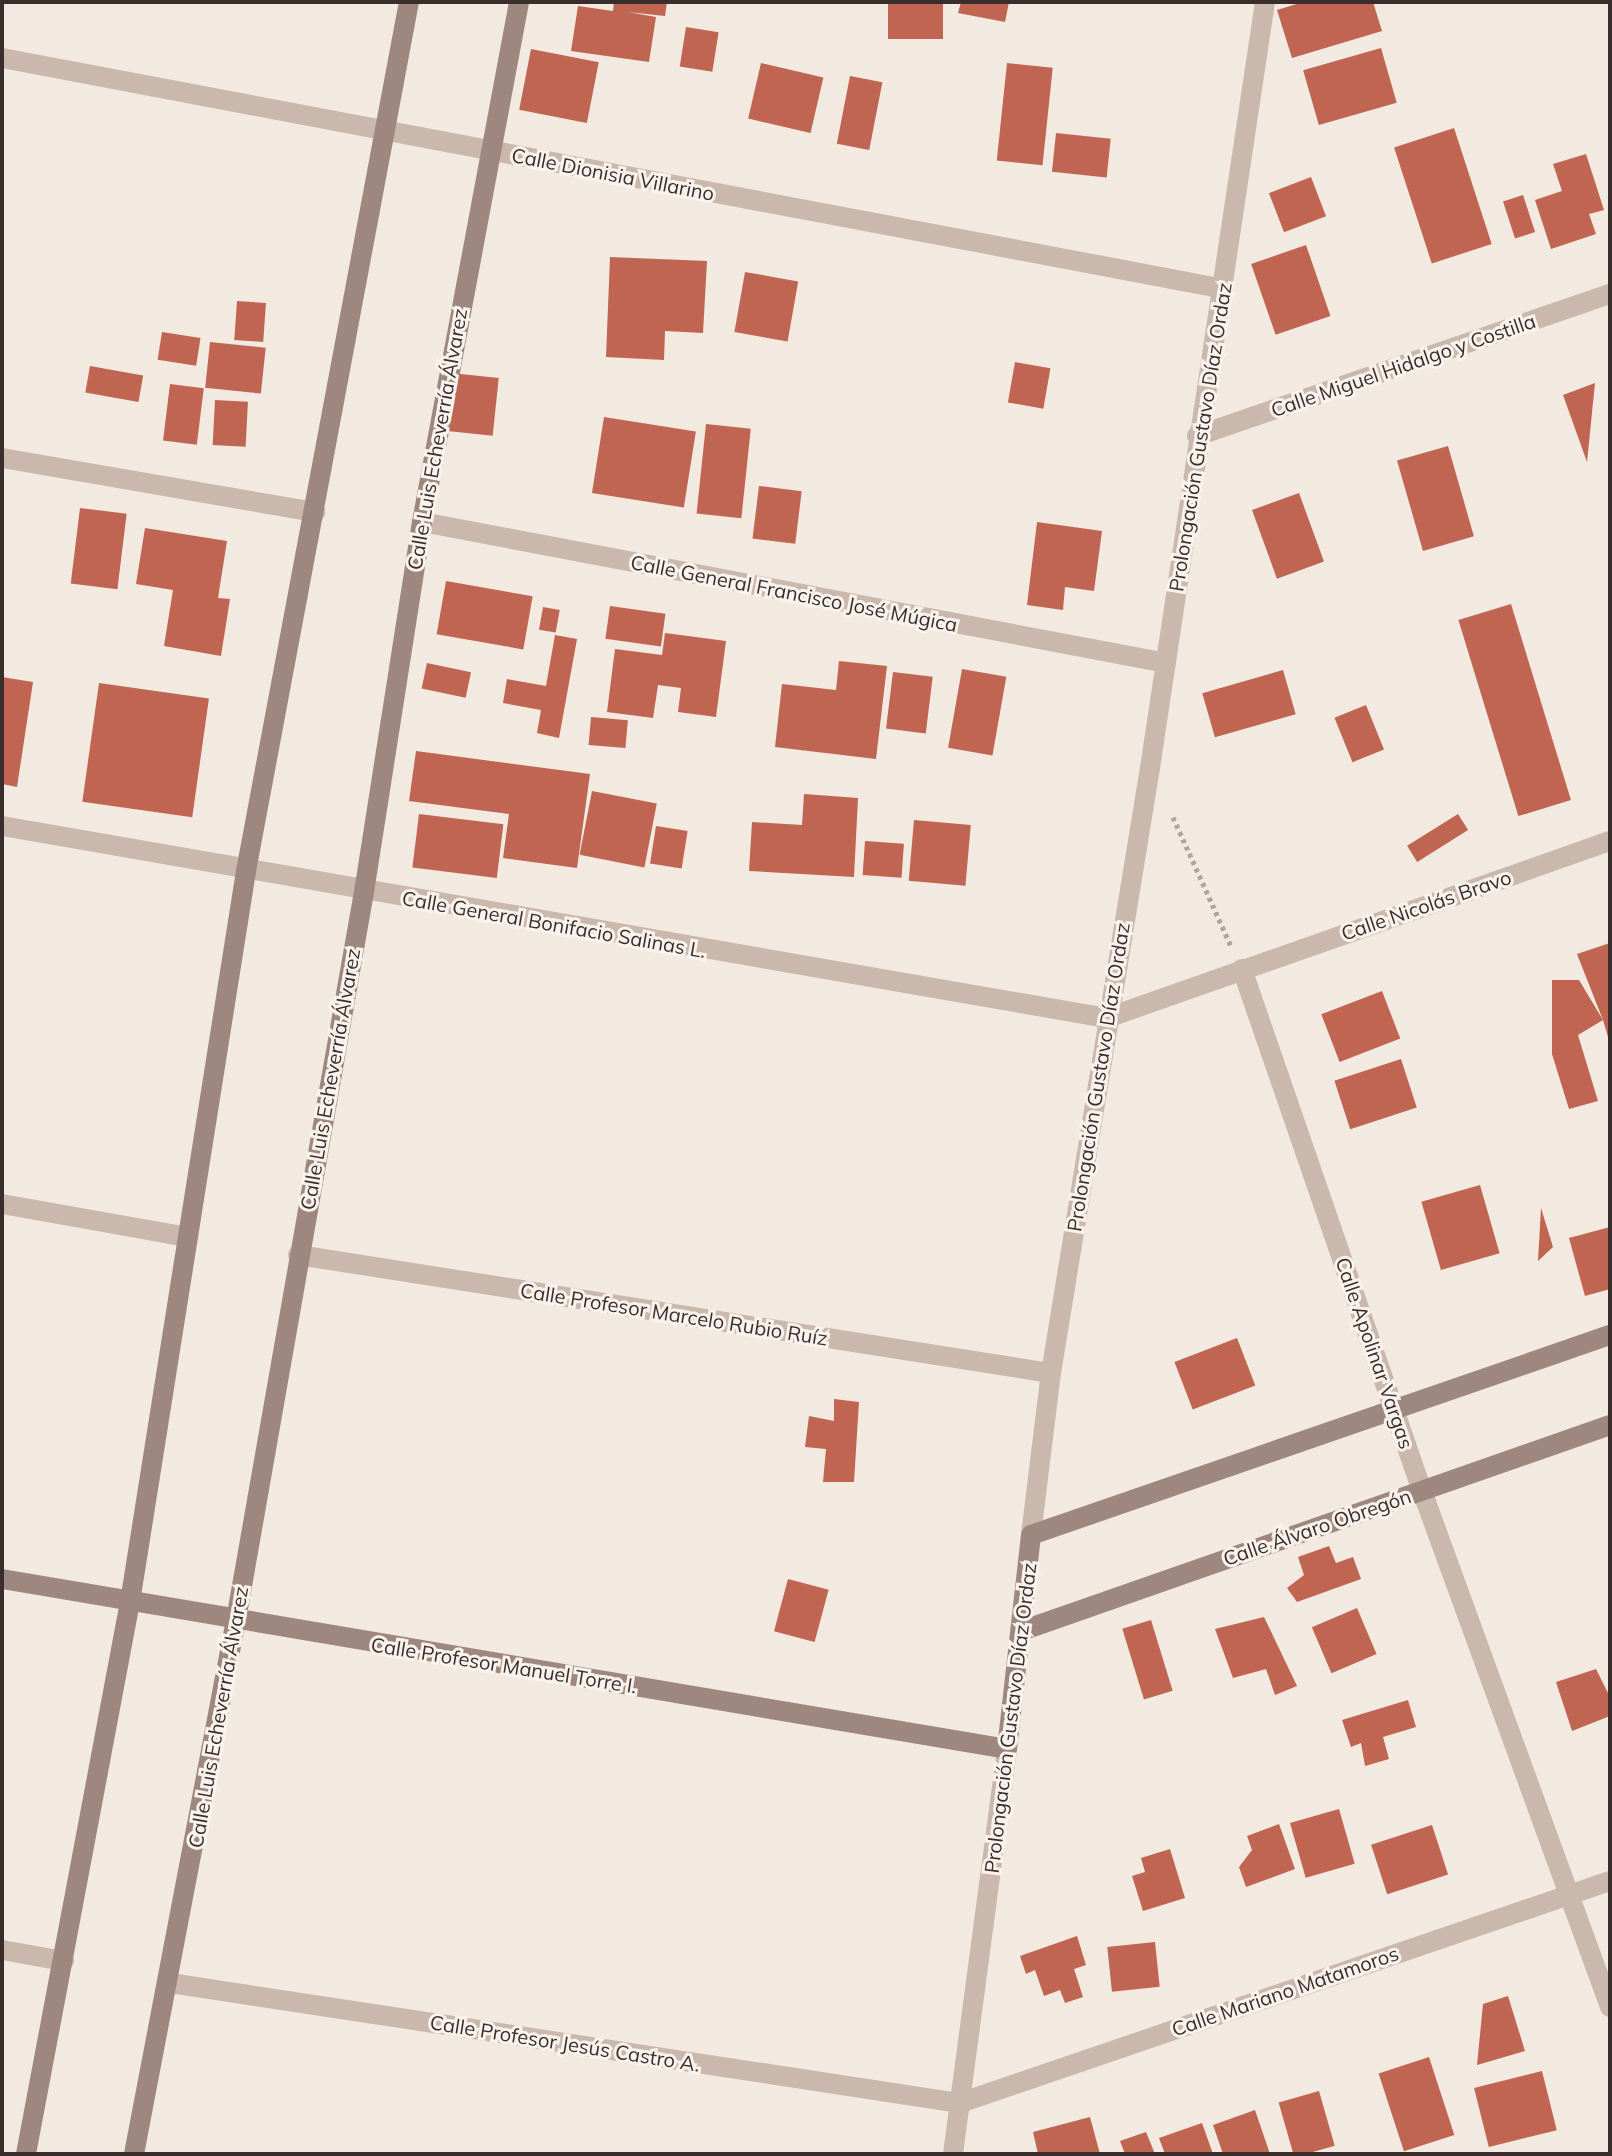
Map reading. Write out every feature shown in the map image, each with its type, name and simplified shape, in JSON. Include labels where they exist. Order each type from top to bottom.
[{"type":"street","points":[[26,2154],[130,1602],[246,871],[409,2]]},
{"type":"street","name":"Calle Luis Echeverría Álvarez","points":[[134,2154],[170,1983],[236,1620],[364,892],[422,522],[488,150],[519,2]]},
{"type":"street","name":"Prolongación Gustavo Díaz Ordaz","points":[[953,2154],[1024,1630],[1031,1535],[1051,1373],[1166,663],[1197,436],[1224,289],[1265,2]]},
{"type":"street","name":"Calle Dionisia Villarino","points":[[2,58],[1224,289]]},
{"type":"street","name":"Calle Miguel Hidalgo y Costilla","points":[[1197,436],[1610,294]]},
{"type":"street","points":[[2,458],[315,512]]},
{"type":"street","name":"Calle General Francisco José Múgica","points":[[422,522],[1166,663]]},
{"type":"street","name":"Calle General Bonifacio Salinas L.","points":[[2,826],[364,892],[1107,1018]]},
{"type":"street","name":"Calle Nicolás Bravo","points":[[1107,1018],[1610,841]]},
{"type":"street","name":"Calle Apolinar Vargas","points":[[1242,969],[1422,1491],[1610,2007]]},
{"type":"street","points":[[2,1204],[188,1237]]},
{"type":"street","name":"Calle Profesor Marcelo Rubio Ruíz","points":[[298,1255],[1051,1373]]},
{"type":"street","points":[[1031,1535],[1610,1335]]},
{"type":"street","name":"Calle Álvaro Obregón","points":[[1024,1630],[1610,1425]]},
{"type":"street","name":"Calle Profesor Manuel Torre I.","points":[[2,1579],[1007,1749]]},
{"type":"street","name":"Calle Mariano Matamoros","points":[[960,2103],[1610,1881]]},
{"type":"street","points":[[2,1950],[64,1961]]},
{"type":"street","name":"Calle Profesor Jesús Castro A.","points":[[170,1983],[960,2103]]},
{"type":"path","points":[[1170,811],[1242,969]]},
{"type":"building","points":[[614,2],[667,2],[665,16],[628,12],[656,17],[649,62],[571,51],[578,6],[613,11]]},
{"type":"building","points":[[888,2],[943,2],[943,39],[888,39]]},
{"type":"building","points":[[961,2],[1009,2],[1005,22],[958,13]]},
{"type":"building","points":[[1303,2],[1373,2],[1382,31],[1292,58],[1277,10]]},
{"type":"building","points":[[686,27],[719,32],[712,72],[680,67]]},
{"type":"building","points":[[1381,48],[1397,103],[1319,125],[1303,70]]},
{"type":"building","points":[[531,49],[599,62],[587,123],[519,110]]},
{"type":"building","points":[[761,63],[823,77],[811,133],[748,119]]},
{"type":"building","points":[[1007,63],[1053,68],[1043,165],[997,160]]},
{"type":"building","points":[[850,76],[882,82],[869,150],[837,144]]},
{"type":"building","points":[[1454,128],[1492,244],[1432,263],[1394,147]]},
{"type":"building","points":[[1056,133],[1111,139],[1107,178],[1052,172]]},
{"type":"building","points":[[1586,154],[1604,210],[1589,214],[1596,234],[1551,249],[1535,200],[1562,191],[1553,164]]},
{"type":"building","points":[[1311,177],[1326,216],[1284,232],[1269,193]]},
{"type":"building","points":[[1523,195],[1535,232],[1515,239],[1503,201]]},
{"type":"building","points":[[1306,245],[1330,316],[1276,335],[1251,264]]},
{"type":"building","points":[[610,257],[707,261],[703,333],[665,331],[664,360],[606,357]]},
{"type":"building","points":[[745,272],[798,281],[788,341],[734,332]]},
{"type":"building","points":[[237,301],[266,303],[263,342],[234,340]]},
{"type":"building","points":[[162,332],[201,338],[196,366],[158,360]]},
{"type":"building","points":[[210,342],[266,348],[261,394],[205,388]]},
{"type":"building","points":[[1015,362],[1050,368],[1043,409],[1008,402]]},
{"type":"building","points":[[90,366],[143,375],[138,402],[85,393]]},
{"type":"building","points":[[451,373],[499,378],[493,436],[445,431]]},
{"type":"building","points":[[1595,383],[1587,462],[1563,395]]},
{"type":"building","points":[[170,384],[204,388],[197,445],[163,441]]},
{"type":"building","points":[[215,400],[248,402],[246,447],[213,445]]},
{"type":"building","points":[[604,417],[696,432],[684,508],[592,493]]},
{"type":"building","points":[[706,424],[751,429],[741,518],[697,514]]},
{"type":"building","points":[[1448,446],[1474,536],[1423,551],[1397,461]]},
{"type":"building","points":[[759,486],[802,491],[795,544],[753,539]]},
{"type":"building","points":[[1299,493],[1324,562],[1277,579],[1252,510]]},
{"type":"building","points":[[80,508],[127,514],[117,589],[71,583]]},
{"type":"building","points":[[1037,522],[1102,531],[1094,591],[1065,587],[1063,610],[1027,605]]},
{"type":"building","points":[[145,528],[227,541],[218,598],[230,599],[221,656],[164,646],[173,590],[136,584]]},
{"type":"building","points":[[446,581],[533,596],[523,649],[437,634]]},
{"type":"building","points":[[1511,604],[1571,800],[1518,816],[1458,620]]},
{"type":"building","points":[[610,606],[665,614],[661,646],[605,639]]},
{"type":"building","points":[[543,607],[560,610],[556,633],[539,630]]},
{"type":"building","points":[[665,633],[726,641],[716,717],[678,712],[681,688],[658,685],[653,718],[607,712],[615,649],[662,655]]},
{"type":"building","points":[[555,635],[577,639],[559,738],[537,733],[541,710],[503,703],[507,679],[546,686]]},
{"type":"building","points":[[839,661],[887,666],[876,759],[775,747],[782,684],[836,690]]},
{"type":"building","points":[[427,663],[471,672],[466,698],[422,688]]},
{"type":"building","points":[[962,669],[1006,677],[992,756],[948,748]]},
{"type":"building","points":[[1283,670],[1296,714],[1215,737],[1202,693]]},
{"type":"building","points":[[893,672],[933,677],[926,733],[886,729]]},
{"type":"building","points":[[2,677],[33,682],[17,787],[2,784]]},
{"type":"building","points":[[99,683],[209,698],[192,817],[82,802]]},
{"type":"building","points":[[1366,705],[1384,750],[1352,762],[1334,718]]},
{"type":"building","points":[[591,717],[628,720],[625,748],[589,745]]},
{"type":"building","points":[[416,751],[590,774],[577,868],[503,858],[509,814],[409,801]]},
{"type":"building","points":[[592,791],[657,804],[644,867],[580,855]]},
{"type":"building","points":[[804,794],[858,798],[854,877],[749,871],[752,822],[802,825]]},
{"type":"building","points":[[419,814],[503,824],[497,878],[412,868]]},
{"type":"building","points":[[1458,814],[1468,830],[1417,862],[1407,846]]},
{"type":"building","points":[[914,820],[971,825],[965,886],[909,881]]},
{"type":"building","points":[[656,826],[688,831],[682,869],[650,864]]},
{"type":"building","points":[[865,841],[904,844],[902,878],[863,875]]},
{"type":"building","points":[[1610,943],[1610,1044],[1577,954]]},
{"type":"building","points":[[1552,980],[1579,980],[1603,1020],[1578,1035],[1598,1101],[1569,1109],[1552,1054]]},
{"type":"building","points":[[1382,991],[1400,1039],[1340,1062],[1321,1014]]},
{"type":"building","points":[[1401,1059],[1417,1108],[1350,1129],[1334,1081]]},
{"type":"building","points":[[1480,1185],[1500,1253],[1441,1270],[1421,1202]]},
{"type":"building","points":[[1541,1208],[1553,1247],[1538,1261]]},
{"type":"building","points":[[1610,1227],[1610,1289],[1585,1296],[1569,1238]]},
{"type":"building","points":[[1237,1338],[1255,1386],[1193,1410],[1174,1362]]},
{"type":"building","points":[[834,1399],[859,1402],[854,1482],[823,1482],[826,1449],[805,1447],[809,1416],[834,1421]]},
{"type":"building","points":[[1329,1546],[1336,1563],[1353,1557],[1361,1579],[1297,1602],[1287,1588],[1304,1575],[1298,1557]]},
{"type":"building","points":[[788,1579],[829,1590],[815,1642],[774,1631]]},
{"type":"building","points":[[1357,1608],[1377,1654],[1331,1673],[1312,1627]]},
{"type":"building","points":[[1264,1617],[1297,1686],[1275,1695],[1266,1669],[1233,1678],[1215,1629]]},
{"type":"building","points":[[1151,1620],[1173,1691],[1144,1700],[1122,1629]]},
{"type":"building","points":[[1596,1669],[1610,1697],[1610,1716],[1572,1731],[1556,1682]]},
{"type":"building","points":[[1408,1700],[1416,1727],[1383,1737],[1389,1759],[1365,1766],[1361,1743],[1351,1747],[1342,1720]]},
{"type":"building","points":[[1339,1809],[1355,1864],[1306,1878],[1290,1823]]},
{"type":"building","points":[[1279,1824],[1295,1869],[1246,1887],[1239,1867],[1252,1850],[1247,1836]]},
{"type":"building","points":[[1432,1825],[1448,1874],[1387,1894],[1371,1845]]},
{"type":"building","points":[[1170,1849],[1185,1898],[1143,1911],[1132,1876],[1145,1872],[1141,1858]]},
{"type":"building","points":[[1077,1936],[1086,1965],[1074,1969],[1083,1997],[1065,2003],[1060,1990],[1044,1996],[1035,1970],[1026,1974],[1020,1956]]},
{"type":"building","points":[[1155,1942],[1160,1987],[1112,1992],[1107,1947]]},
{"type":"building","points":[[1508,1996],[1525,2051],[1477,2065],[1483,2004]]},
{"type":"building","points":[[1429,2057],[1454,2135],[1404,2151],[1379,2073]]},
{"type":"building","points":[[1542,2071],[1557,2130],[1489,2147],[1474,2088]]},
{"type":"building","points":[[1319,2091],[1335,2146],[1306,2154],[1293,2154],[1279,2103]]},
{"type":"building","points":[[1255,2110],[1270,2154],[1223,2154],[1213,2125]]},
{"type":"building","points":[[1090,2117],[1100,2154],[1038,2154],[1033,2132]]},
{"type":"building","points":[[1202,2123],[1213,2154],[1165,2154],[1159,2138]]},
{"type":"building","points":[[1146,2132],[1155,2154],[1125,2154],[1120,2141]]}]
